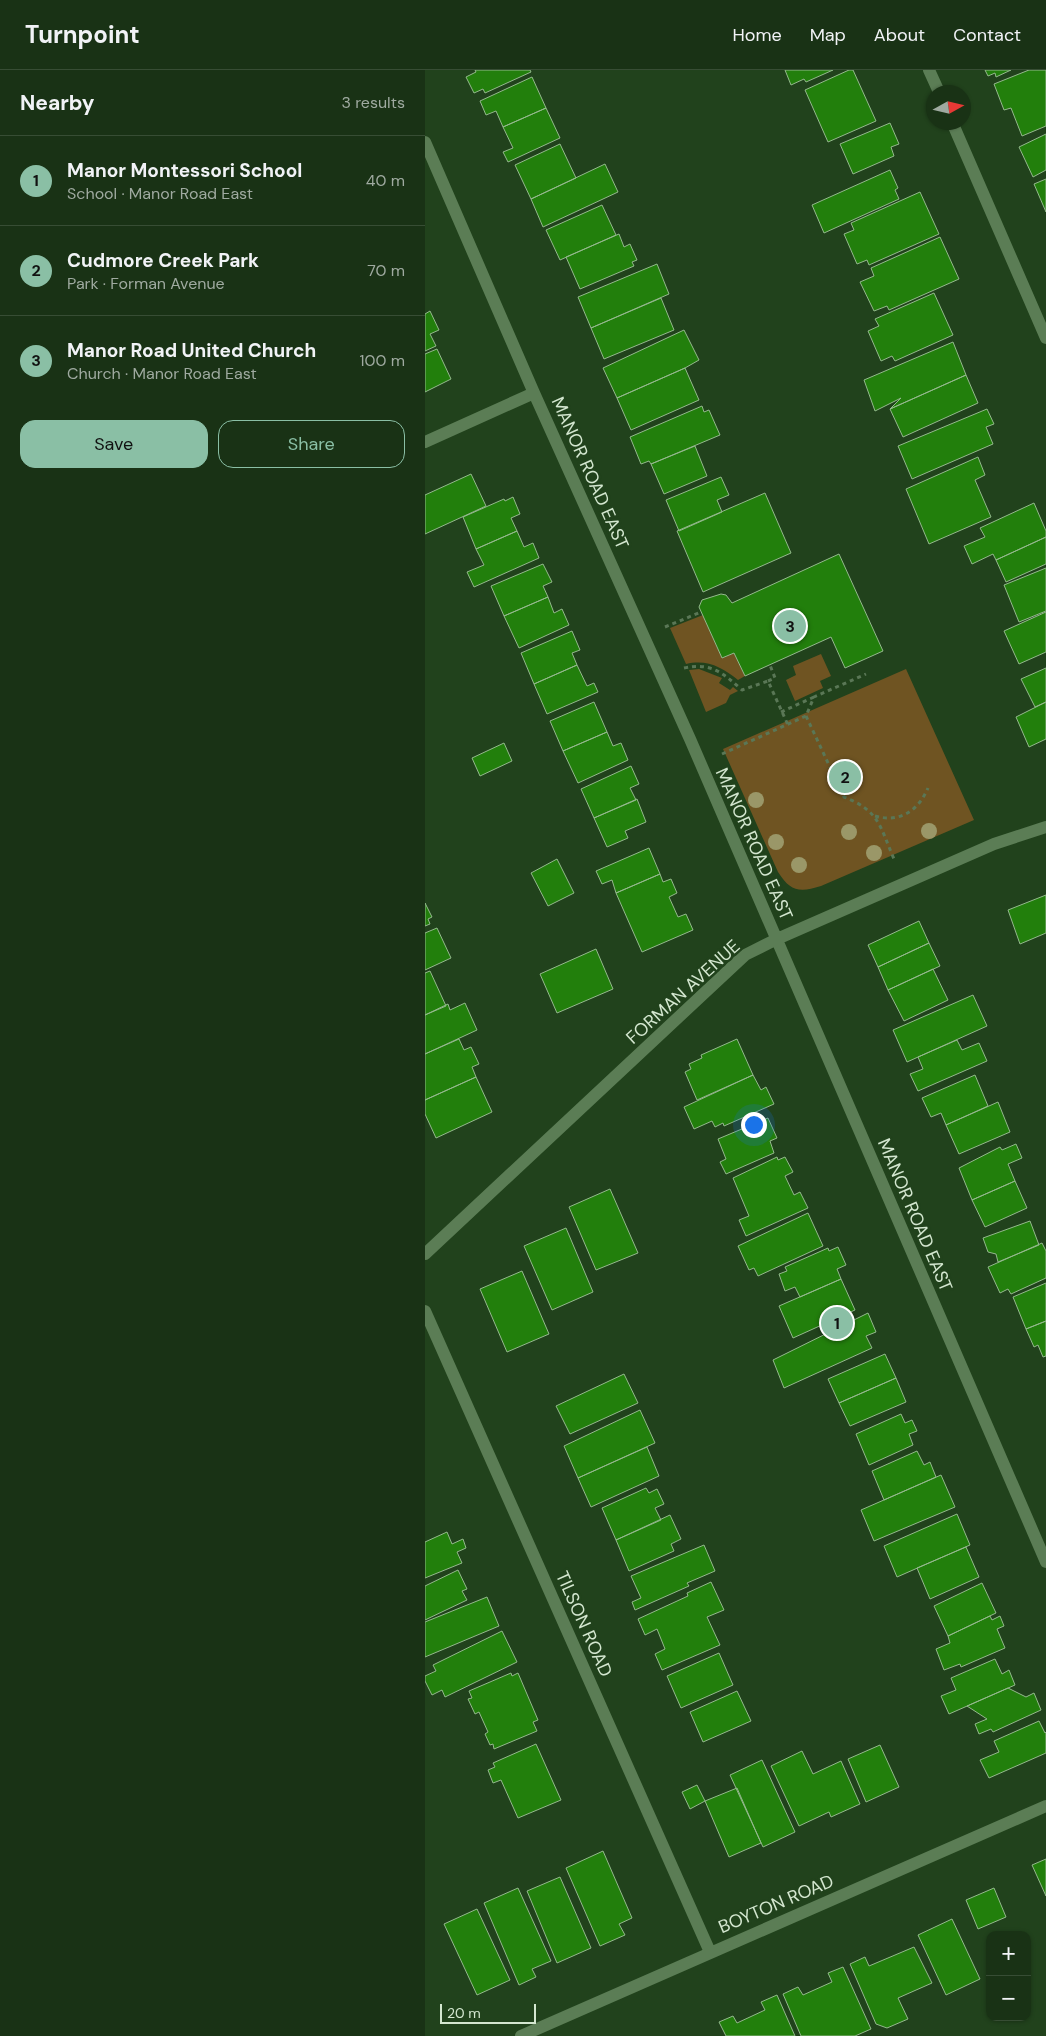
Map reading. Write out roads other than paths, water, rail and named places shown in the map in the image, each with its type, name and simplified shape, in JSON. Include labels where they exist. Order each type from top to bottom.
[{"type":"street","points":[[929,70],[936,85]]},
{"type":"street","points":[[955,130],[1046,338]]},
{"type":"street","name":"MANOR ROAD EAST","points":[[425,142],[534,393],[672,698],[1046,1562]]},
{"type":"street","points":[[425,442],[534,393]]},
{"type":"street","name":"FORMAN AVENUE","points":[[425,1254],[745,955],[777,939],[994,844],[1046,827]]},
{"type":"street","name":"TILSON ROAD","points":[[425,1311],[710,1952]]},
{"type":"street","name":"BOYTON ROAD","points":[[521,2036],[1046,1806]]},
{"type":"place","name":"Manor Road United Church","points":[[790,626]]},
{"type":"place","name":"Cudmore Creek Park","points":[[845,777]]},
{"type":"place","name":"Manor Montessori School","points":[[837,1323]]}]
